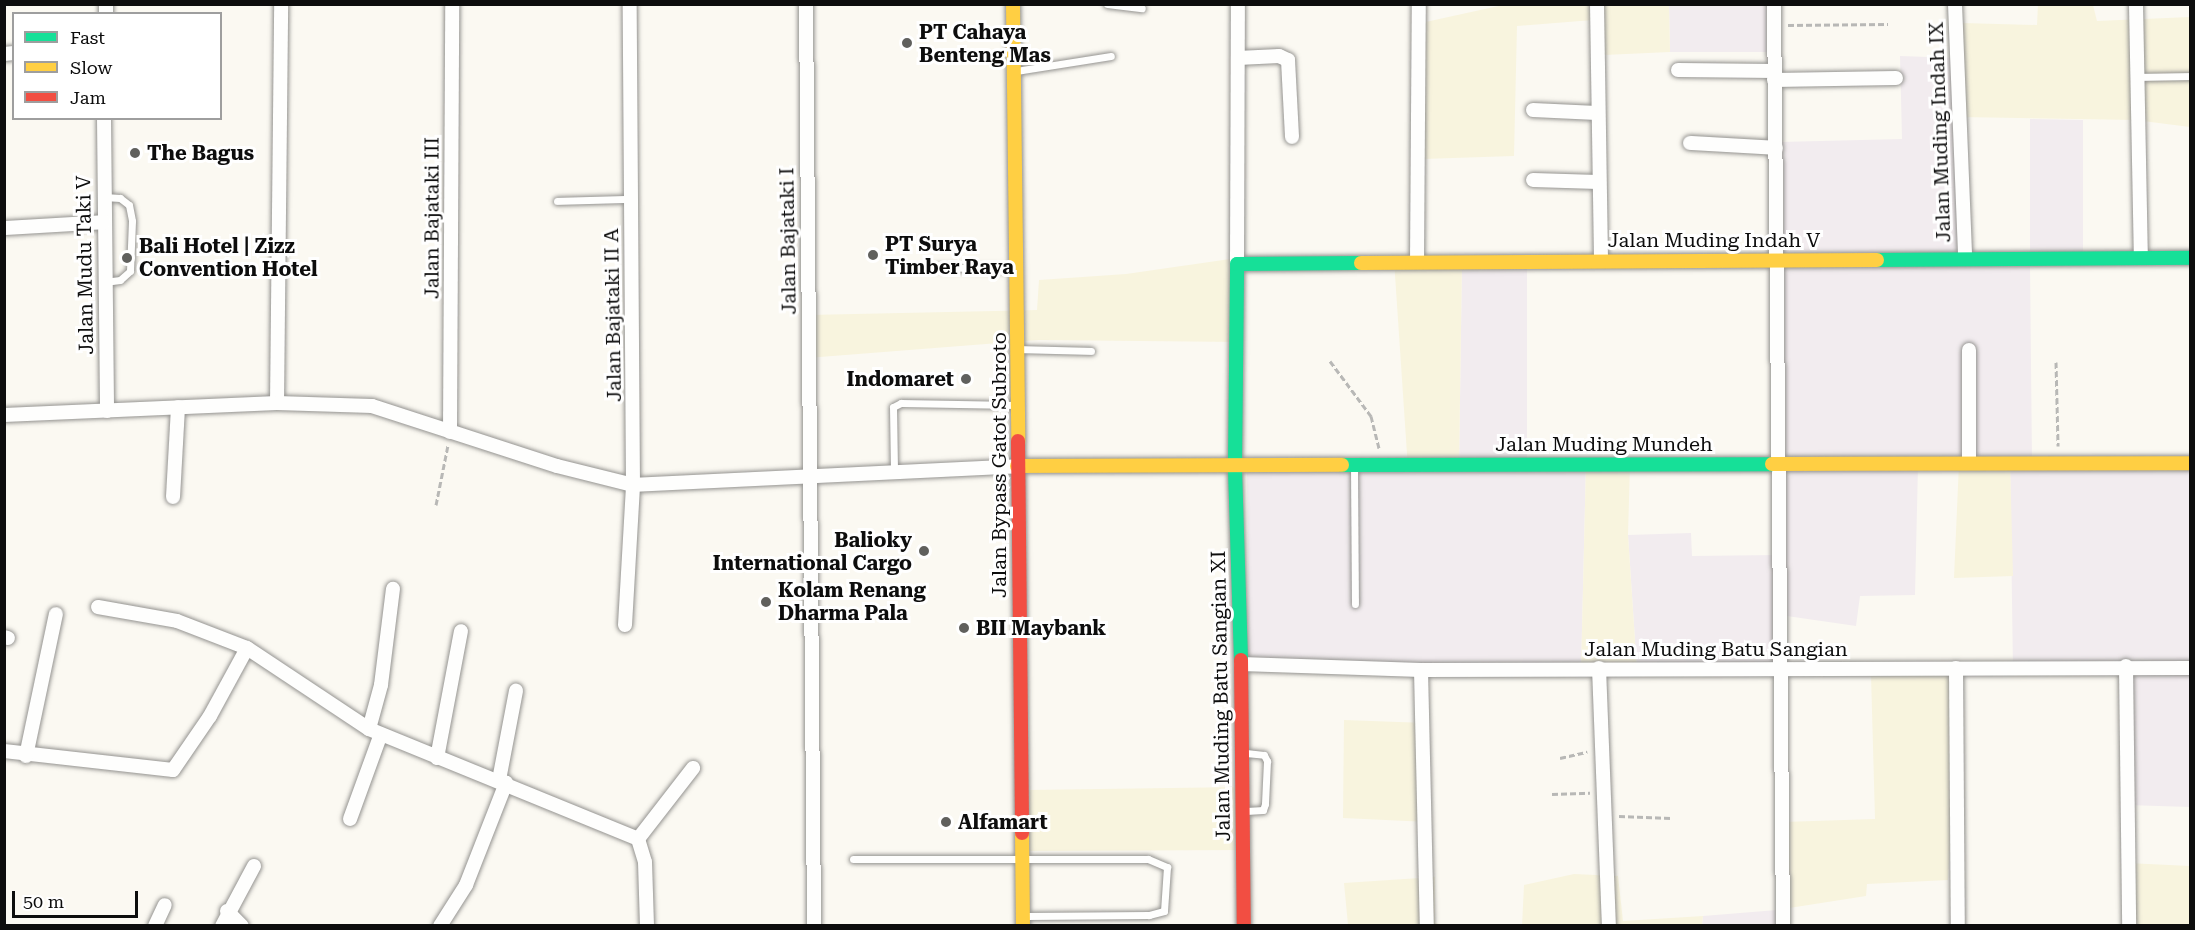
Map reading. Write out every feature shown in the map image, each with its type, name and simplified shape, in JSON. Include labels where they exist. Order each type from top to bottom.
[{"type":"street","points":[[277,404],[281,4]]},
{"type":"street","name":"Jalan Bajataki III","points":[[450,432],[452,4]]},
{"type":"street","name":"Jalan Bajataki II A","points":[[625,625],[633,485],[634,282],[630,199],[630,4]]},
{"type":"street","name":"Jalan Bajataki I","points":[[806,4],[814,926]]},
{"type":"street","name":"Jalan Bypass Gatot Subroto","points":[[1013,4],[1019,349],[1017,466],[1023,921]]},
{"type":"street","points":[[1237,264],[1238,4]]},
{"type":"street","points":[[1417,261],[1419,4]]},
{"type":"street","points":[[1597,4],[1601,260]]},
{"type":"street","points":[[1774,4],[1783,926]]},
{"type":"street","name":"Jalan Muding Indah IX","points":[[1955,4],[1965,257]]},
{"type":"street","points":[[2136,4],[2141,257]]},
{"type":"street","points":[[1238,58],[1279,56],[1288,60],[1292,137]]},
{"type":"street","points":[[1678,70],[1896,78]]},
{"type":"street","points":[[1533,110],[1597,113]]},
{"type":"street","name":"Jalan Mudu Taki V","points":[[104,120],[107,411]]},
{"type":"street","points":[[1690,143],[1776,148]]},
{"type":"street","points":[[1533,180],[1598,182]]},
{"type":"street","points":[[4,228],[104,222]]},
{"type":"street","name":"Jalan Muding Indah V","points":[[1237,264],[1965,257],[2190,258]]},
{"type":"street","name":"Jalan Muding Batu Sangian XI","points":[[1237,264],[1235,466],[1244,753],[1244,926]]},
{"type":"street","points":[[1969,350],[1969,461]]},
{"type":"street","points":[[4,415],[277,404],[372,406],[557,466],[633,485],[810,477],[894,470],[1017,466]]},
{"type":"street","points":[[173,497],[178,407]]},
{"type":"street","name":"Jalan Muding Mundeh","points":[[1017,466],[1969,461],[2190,463]]},
{"type":"street","points":[[350,819],[375,732],[393,589]]},
{"type":"street","points":[[98,607],[177,621],[247,648],[375,732],[638,839]]},
{"type":"street","points":[[26,756],[56,614]]},
{"type":"street","points":[[437,758],[461,631]]},
{"type":"street","points":[[4,752],[173,770],[210,716],[247,648]]},
{"type":"street","name":"Jalan Muding Batu Sangian","points":[[1241,664],[1421,670],[2126,666],[2190,668]]},
{"type":"street","points":[[2126,666],[2129,926]]},
{"type":"street","points":[[1599,668],[1600,750],[1609,926]]},
{"type":"street","points":[[1956,668],[1958,926]]},
{"type":"street","points":[[1421,670],[1427,926]]},
{"type":"street","points":[[440,926],[466,885],[502,782],[516,691]]},
{"type":"street","points":[[638,839],[693,768]]},
{"type":"street","points":[[638,839],[645,862],[647,926]]},
{"type":"street","points":[[222,926],[227,911],[254,866]]},
{"type":"street","points":[[155,926],[165,905]]},
{"type":"street","points":[[227,911],[242,926]]},
{"type":"lane","points":[[1107,4],[1142,8]]},
{"type":"lane","points":[[1013,72],[1111,56]]},
{"type":"lane","points":[[2138,77],[2190,76]]},
{"type":"lane","points":[[104,197],[120,198],[129,205],[132,221],[130,271],[120,280],[104,282]]},
{"type":"lane","points":[[556,201],[630,199]]},
{"type":"lane","points":[[935,267],[1018,269]]},
{"type":"lane","points":[[1019,349],[1091,351]]},
{"type":"lane","points":[[894,470],[893,407],[901,403],[1017,405]]},
{"type":"lane","points":[[1354,466],[1355,604]]},
{"type":"lane","points":[[1244,753],[1264,755],[1267,761],[1263,810],[1244,811]]},
{"type":"lane","points":[[853,859],[1159,861],[1167,867],[1164,911],[1149,915],[1023,921]]},
{"type":"path","points":[[1774,25],[1888,24]]},
{"type":"path","points":[[1330,362],[1371,416],[1383,465]]},
{"type":"path","points":[[2056,362],[2059,463]]},
{"type":"path","points":[[436,506],[450,432]]},
{"type":"path","points":[[1560,758],[1600,750]]},
{"type":"path","points":[[1552,794],[1603,793]]},
{"type":"path","points":[[1605,816],[1671,818]]},
{"type":"shaded area","points":[[2038,4],[2093,5],[2097,21],[2190,17],[2190,127],[2135,120],[1959,117],[1962,23],[2037,25]]},
{"type":"shaded area","points":[[1503,5],[1669,5],[1670,52],[1604,55],[1593,20],[1517,26],[1514,156],[1423,159],[1421,23]]},
{"type":"shaded area","points":[[1669,5],[1778,5],[1777,52],[1670,52]]},
{"type":"shaded area","points":[[1900,56],[1957,58],[1960,265],[2030,265],[2032,462],[2190,462],[2190,807],[2127,805],[2119,670],[2013,671],[2010,460],[1918,466],[1915,595],[1860,596],[1856,626],[1780,615],[1780,677],[1637,671],[1628,535],[1691,533],[1692,556],[1777,555],[1780,142],[1902,139]]},
{"type":"shaded area","points":[[2030,119],[2083,120],[2083,263],[2030,265]]},
{"type":"shaded area","points":[[1244,257],[1241,342],[1038,340],[807,358],[808,315],[1037,310],[1039,280],[1126,274]]},
{"type":"shaded area","points":[[1462,259],[1527,261],[1527,468],[1586,463],[1581,671],[1249,669],[1247,471],[1459,468]]},
{"type":"shaded area","points":[[1462,259],[1459,468],[1408,469],[1394,260]]},
{"type":"shaded area","points":[[2010,460],[2013,576],[1954,578],[1959,463]]},
{"type":"shaded area","points":[[1586,463],[1630,464],[1628,535],[1637,671],[1581,671]]},
{"type":"shaded area","points":[[1961,673],[1948,880],[1867,884],[1866,896],[1777,910],[1783,822],[1875,819],[1871,675]]},
{"type":"shaded area","points":[[1344,720],[1426,723],[1428,822],[1343,818]]},
{"type":"shaded area","points":[[1242,787],[1246,850],[1028,851],[1028,790]]},
{"type":"shaded area","points":[[2127,863],[2190,866],[2190,925],[2126,926]]},
{"type":"shaded area","points":[[1574,874],[1618,876],[1623,921],[1703,916],[1702,925],[1522,926],[1524,885]]},
{"type":"shaded area","points":[[1435,877],[1435,923],[1446,925],[1348,925],[1344,883]]},
{"type":"shaded area","points":[[1777,910],[1777,925],[1702,926],[1703,916]]},
{"type":"traffic: fast","points":[[1877,260],[2190,258]]},
{"type":"traffic: fast","points":[[1241,660],[1235,466],[1237,264],[1361,263]]},
{"type":"traffic: fast","points":[[1342,465],[1772,464]]},
{"type":"traffic: slow","points":[[1013,4],[1018,441]]},
{"type":"traffic: slow","points":[[1361,263],[1877,260]]},
{"type":"traffic: slow","points":[[1772,464],[2190,463]]},
{"type":"traffic: slow","points":[[1017,466],[1342,465]]},
{"type":"traffic: slow","points":[[1022,833],[1023,926]]},
{"type":"traffic: jam","points":[[1018,441],[1022,833]]},
{"type":"traffic: jam","points":[[1241,660],[1244,926]]},
{"type":"place","name":"PT Cahaya Benteng Mas","points":[[907,43]]},
{"type":"place","name":"The Bagus","points":[[135,153]]},
{"type":"place","name":"PT Surya Timber Raya","points":[[873,255]]},
{"type":"place","name":"Bali Hotel | Zizz Convention Hotel","points":[[127,258]]},
{"type":"place","name":"Indomaret","points":[[966,379]]},
{"type":"place","name":"Balioky International Cargo","points":[[924,551]]},
{"type":"place","name":"Kolam Renang Dharma Pala","points":[[766,602]]},
{"type":"place","name":"BII Maybank","points":[[964,628]]},
{"type":"place","name":"Alfamart","points":[[946,822]]}]
